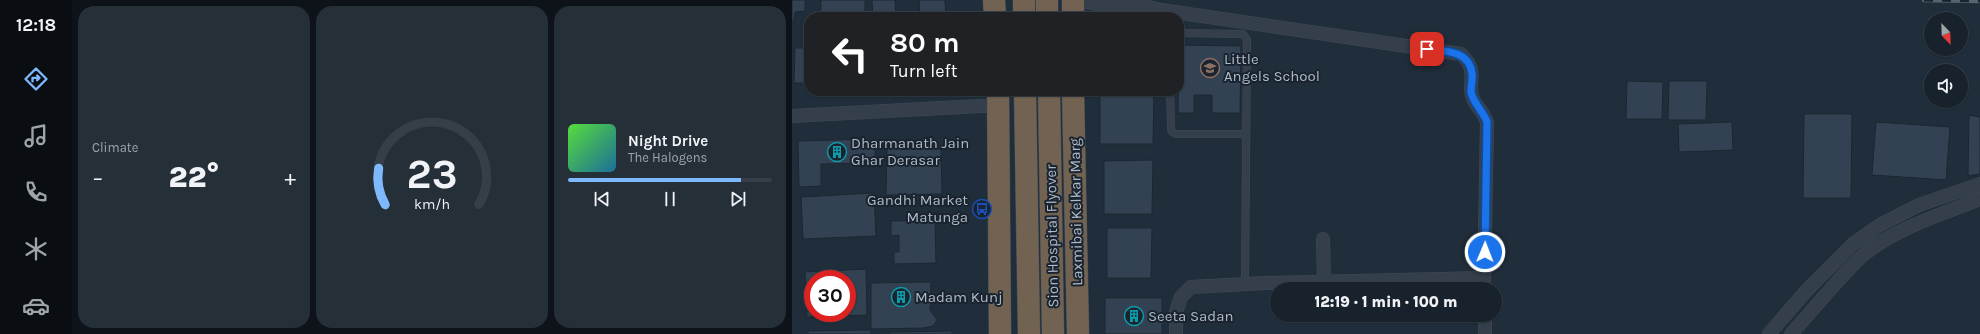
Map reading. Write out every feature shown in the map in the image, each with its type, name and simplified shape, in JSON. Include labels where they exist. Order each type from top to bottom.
[{"type":"highway","points":[[994,0],[995,12]]},
{"type":"highway","points":[[1024,0],[1024,12]]},
{"type":"highway","points":[[1047,0],[1048,12]]},
{"type":"highway","points":[[1073,0],[1073,12]]},
{"type":"highway","points":[[998,96],[1026,138]]},
{"type":"highway","points":[[998,96],[1000,334]]},
{"type":"highway","name":"Sion Hospital Flyover","points":[[1025,96],[1029,334]]},
{"type":"highway","name":"Sion Hospital Flyover","points":[[1049,96],[1053,334]]},
{"type":"highway","points":[[1050,138],[1071,96]]},
{"type":"highway","name":"Laxmibai Kelkar Marg","points":[[1073,96],[1078,334]]},
{"type":"street","points":[[1077,0],[1138,12]]},
{"type":"street","points":[[1117,0],[1175,12]]},
{"type":"street","points":[[1184,13],[1461,54],[1470,65],[1472,73],[1471,91],[1474,100],[1487,122],[1484,282]]},
{"type":"street","points":[[792,116],[998,96]]},
{"type":"street","points":[[1769,334],[1806,290],[1853,244],[1880,225],[1919,205],[1980,184]]},
{"type":"street","points":[[1791,334],[1861,257],[1889,238],[1923,221],[1980,199]]},
{"type":"street","points":[[1323,238],[1324,281]]},
{"type":"street","points":[[1176,334],[1176,312],[1181,297],[1191,287],[1245,283],[1324,281],[1404,282]]},
{"type":"street","points":[[1485,322],[1485,334]]},
{"type":"lane","points":[[1184,33],[1243,34],[1247,40],[1245,283]]},
{"type":"lane","points":[[1170,96],[1170,128],[1172,132],[1176,134],[1246,134]]},
{"type":"building","points":[[792,0],[805,0],[805,11],[795,12],[794,21],[792,21]]},
{"type":"building","points":[[821,0],[865,0],[865,12],[821,12]]},
{"type":"building","points":[[872,0],[895,0],[896,12],[873,12]]},
{"type":"building","points":[[919,0],[945,0],[946,12],[920,12]]},
{"type":"building","name":"Little Angels School","points":[[1184,45],[1241,46],[1240,113],[1212,113],[1212,95],[1194,95],[1194,113],[1178,113],[1178,96],[1184,96]]},
{"type":"building","points":[[795,48],[804,48],[804,83],[794,83]]},
{"type":"building","points":[[1627,81],[1663,82],[1662,119],[1626,119]]},
{"type":"building","points":[[1669,81],[1707,81],[1706,120],[1668,120]]},
{"type":"building","points":[[1100,96],[1154,96],[1153,144],[1100,144]]},
{"type":"building","points":[[1804,114],[1852,114],[1851,198],[1803,198]]},
{"type":"building","points":[[1969,115],[1980,117],[1980,174],[1968,176]]},
{"type":"building","points":[[1732,122],[1733,150],[1679,152],[1678,124]]},
{"type":"building","points":[[1876,122],[1950,127],[1946,180],[1872,175]]},
{"type":"building","name":"Dharmanath Jain Ghar Derasar","points":[[875,139],[875,163],[821,164],[821,186],[799,187],[798,141]]},
{"type":"building","points":[[887,148],[941,149],[942,194],[886,195]]},
{"type":"building","points":[[1153,160],[1152,214],[1104,214],[1104,161]]},
{"type":"building","points":[[874,193],[876,236],[803,239],[801,197]]},
{"type":"building","points":[[935,220],[936,263],[894,264],[894,252],[899,252],[899,235],[891,236],[891,221]]},
{"type":"building","points":[[1107,228],[1152,228],[1151,278],[1107,278]]},
{"type":"building","points":[[866,269],[867,315],[856,315],[856,270],[846,270]]},
{"type":"building","name":"Madam Kunj","points":[[931,282],[930,310],[937,320],[933,326],[923,328],[871,329],[871,283]]},
{"type":"building","name":"Seeta Sadan","points":[[1105,298],[1162,298],[1162,334],[1105,334]]},
{"type":"building","points":[[871,330],[871,334],[808,334],[808,331]]},
{"type":"building","points":[[952,331],[952,334],[890,334],[890,332]]},
{"type":"railway","points":[[1924,0],[1980,1]]},
{"type":"place","name":"Little Angels School","points":[[1210,68]]},
{"type":"place","name":"Dharmanath Jain Ghar Derasar","points":[[837,152]]},
{"type":"place","name":"Gandhi Market Matunga","points":[[982,209]]},
{"type":"place","name":"Madam Kunj","points":[[901,297]]},
{"type":"place","name":"Seeta Sadan","points":[[1134,316]]},
{"type":"route","points":[[1427,49],[1461,54],[1466,59],[1470,65],[1472,73],[1471,91],[1474,100],[1487,122],[1485,252]]}]
